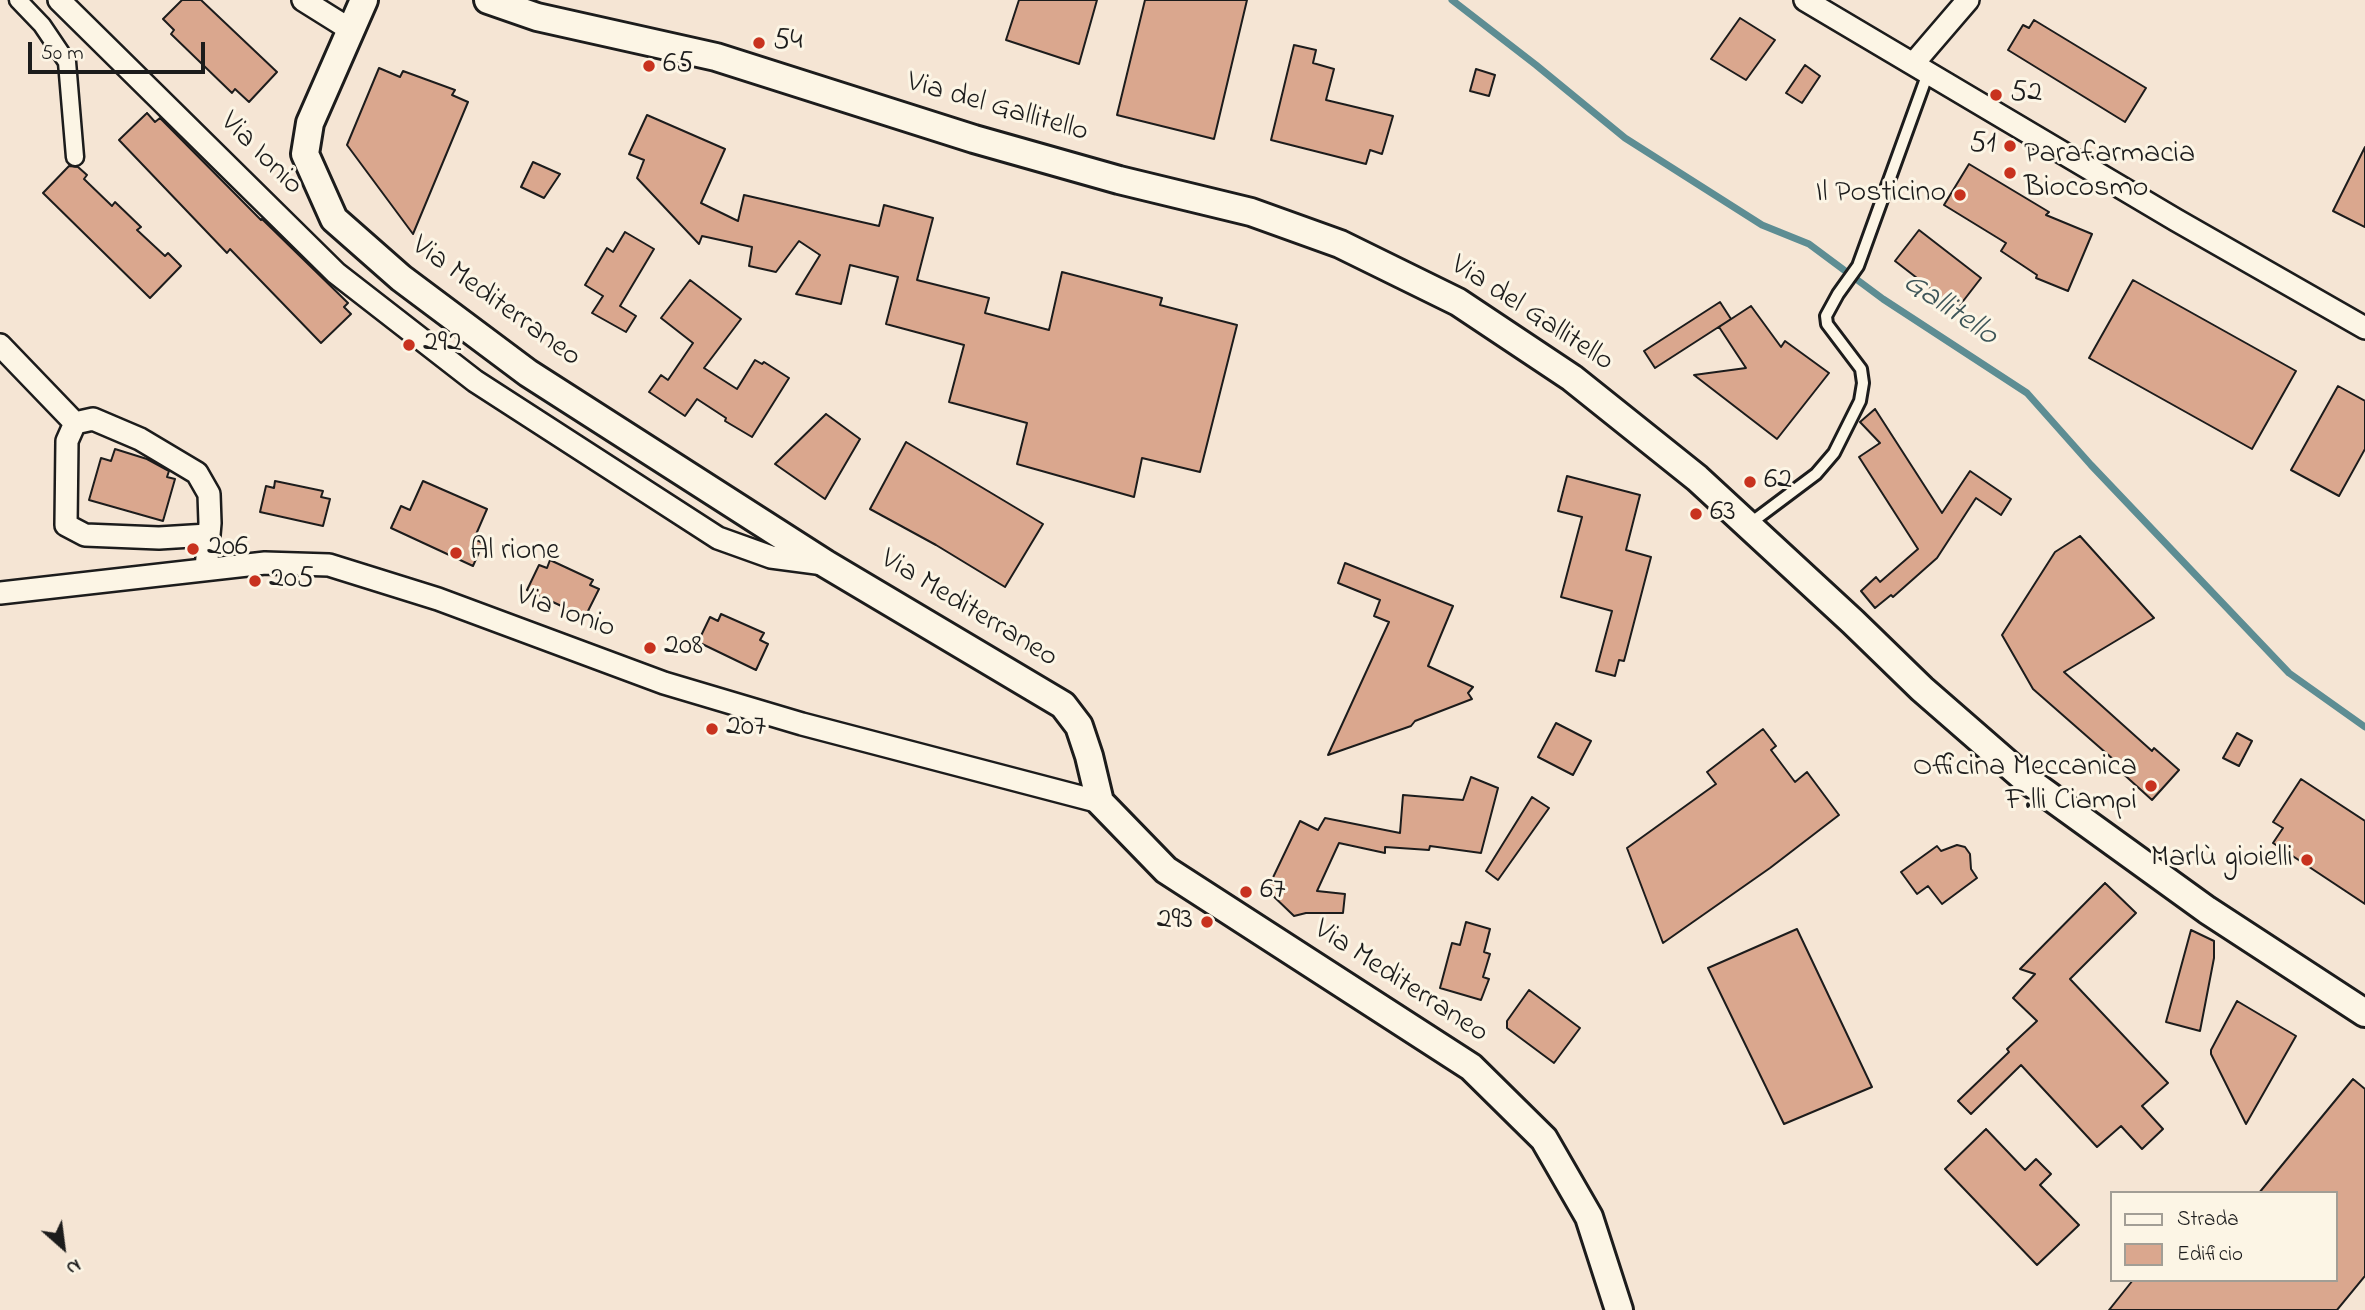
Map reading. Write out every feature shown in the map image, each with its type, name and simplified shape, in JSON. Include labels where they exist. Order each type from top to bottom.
[{"type":"street","points":[[18,0],[42,25],[67,62],[75,157]]},
{"type":"street","name":"Via Ionio","points":[[59,0],[336,273],[475,381],[718,538],[771,557],[826,564]]},
{"type":"street","points":[[303,0],[351,30]]},
{"type":"street","name":"Via Mediterraneo","points":[[364,0],[310,123],[305,154],[334,219],[401,278],[528,373],[826,564],[1063,705],[1079,726],[1100,802],[1166,870],[1471,1067],[1544,1139],[1589,1217],[1619,1310]]},
{"type":"street","name":"Via del Gallitello","points":[[488,0],[537,17],[716,57],[791,83],[987,142],[1119,180],[1251,212],[1340,244],[1458,302],[1572,378],[1697,478],[1922,689],[2023,776],[2207,910],[2365,1013]]},
{"type":"street","points":[[1805,0],[2176,220],[2365,328]]},
{"type":"street","points":[[1921,68],[1968,0]]},
{"type":"street","points":[[0,345],[75,423]]},
{"type":"street","points":[[75,423],[93,419],[140,439],[198,473],[209,494],[206,569]]},
{"type":"street","points":[[75,423],[67,441],[66,525],[85,535],[159,538],[208,536]]},
{"type":"street","name":"Via Ionio","points":[[0,593],[265,562],[329,565],[439,599],[664,682],[802,724],[1100,802]]},
{"type":"lane","points":[[1748,524],[1816,474],[1834,453],[1860,401],[1863,383],[1860,369],[1827,324],[1826,316],[1858,266],[1921,68]]},
{"type":"building","points":[[182,0],[201,0],[277,72],[249,102],[235,89],[232,93],[171,34],[174,30],[163,19]]},
{"type":"building","points":[[1019,0],[1097,0],[1079,64],[1006,40]]},
{"type":"building","points":[[1145,0],[1247,0],[1214,139],[1117,115]]},
{"type":"building","points":[[1740,18],[1775,40],[1746,80],[1711,59]]},
{"type":"building","points":[[2034,20],[2146,88],[2125,122],[2008,50],[2023,25],[2029,28]]},
{"type":"building","points":[[1294,45],[1316,50],[1313,63],[1334,69],[1326,100],[1393,116],[1382,154],[1370,150],[1366,164],[1271,140]]},
{"type":"building","points":[[1805,65],[1820,76],[1802,103],[1786,93]]},
{"type":"building","points":[[379,68],[400,77],[403,71],[455,90],[452,95],[468,102],[413,234],[347,145]]},
{"type":"building","points":[[1476,69],[1495,75],[1489,96],[1470,91]]},
{"type":"building","points":[[147,113],[155,122],[160,118],[348,303],[344,307],[351,314],[321,343],[230,249],[227,253],[119,140]]},
{"type":"building","points":[[647,115],[725,149],[701,203],[738,221],[744,195],[879,226],[884,205],[933,218],[917,280],[989,298],[985,313],[1049,330],[1062,272],[1162,298],[1160,305],[1237,325],[1200,472],[1142,458],[1134,497],[1017,464],[1027,423],[949,402],[964,345],[886,324],[898,277],[850,265],[841,304],[796,294],[820,255],[799,241],[776,272],[749,266],[752,247],[702,236],[699,244],[637,178],[644,160],[629,154]]},
{"type":"building","points":[[2365,147],[2365,227],[2333,211]]},
{"type":"building","points":[[533,162],[560,174],[544,198],[521,187]]},
{"type":"building","points":[[1969,164],[2049,212],[2046,215],[2092,234],[2068,291],[2036,278],[2037,275],[2001,251],[2006,243],[1944,205]]},
{"type":"building","points":[[69,166],[78,167],[87,175],[84,179],[112,206],[115,202],[141,227],[137,230],[165,256],[168,253],[181,266],[150,298],[43,193]]},
{"type":"building","points":[[1919,230],[1981,278],[1957,309],[1895,261]]},
{"type":"building","points":[[625,232],[654,249],[620,306],[636,316],[626,332],[592,313],[603,296],[585,285],[607,248],[613,252]]},
{"type":"building","points":[[690,280],[741,319],[704,368],[737,389],[755,360],[762,364],[764,362],[789,378],[752,437],[725,421],[726,418],[697,399],[685,416],[649,392],[661,375],[668,380],[693,343],[661,318]]},
{"type":"building","points":[[2133,280],[2296,371],[2252,449],[2089,358]]},
{"type":"building","points":[[1720,302],[1731,319],[1655,368],[1644,351]]},
{"type":"building","points":[[1751,306],[1781,347],[1785,341],[1829,373],[1777,439],[1694,375],[1746,368],[1719,327]]},
{"type":"building","points":[[2338,386],[2365,401],[2365,449],[2339,496],[2291,470]]},
{"type":"building","points":[[1875,409],[1942,513],[1970,471],[2011,499],[2001,515],[1976,498],[1937,558],[1893,597],[1891,595],[1875,608],[1861,591],[1876,577],[1880,582],[1918,549],[1859,457],[1880,443],[1860,422]]},
{"type":"building","points":[[826,414],[860,439],[825,499],[775,464]]},
{"type":"building","points":[[906,442],[1043,524],[1005,587],[870,509]]},
{"type":"building","points":[[115,449],[147,459],[169,471],[167,477],[175,479],[163,521],[89,500],[101,458],[111,461]]},
{"type":"building","points":[[1567,476],[1640,495],[1626,550],[1651,557],[1624,661],[1619,660],[1615,676],[1596,671],[1612,611],[1561,597],[1582,517],[1558,511]]},
{"type":"building","points":[[275,481],[323,491],[321,497],[330,499],[323,526],[260,512],[266,486],[274,488]]},
{"type":"building","points":[[423,481],[487,509],[474,539],[483,543],[473,566],[391,528],[401,506],[410,510]]},
{"type":"building","points":[[2080,536],[2154,618],[2064,672],[2152,751],[2154,748],[2179,770],[2152,800],[2119,770],[2122,767],[2033,689],[2002,635],[2055,552]]},
{"type":"building","points":[[550,560],[593,580],[590,585],[599,589],[585,617],[527,590],[539,565],[547,568]]},
{"type":"building","points":[[1345,563],[1453,606],[1428,666],[1473,687],[1468,693],[1472,699],[1415,721],[1411,726],[1328,755],[1389,622],[1374,616],[1380,600],[1338,583]]},
{"type":"building","points":[[721,614],[764,633],[760,640],[768,644],[756,670],[698,642],[710,617],[718,621]]},
{"type":"building","points":[[1556,723],[1591,741],[1573,775],[1538,757]]},
{"type":"building","points":[[1763,729],[1776,746],[1771,750],[1795,782],[1807,772],[1839,815],[1770,868],[1663,943],[1627,848],[1716,784],[1707,772]]},
{"type":"building","points":[[2237,733],[2252,741],[2239,766],[2223,758]]},
{"type":"building","points":[[1471,777],[1498,788],[1481,853],[1430,846],[1429,850],[1385,847],[1385,853],[1339,843],[1317,891],[1345,894],[1343,913],[1306,913],[1294,916],[1267,890],[1300,821],[1318,830],[1325,818],[1400,833],[1403,795],[1463,800]]},
{"type":"building","points":[[2301,779],[2365,821],[2365,904],[2273,843],[2283,828],[2273,822]]},
{"type":"building","points":[[1532,797],[1549,808],[1498,880],[1486,871]]},
{"type":"building","points":[[1957,845],[1965,847],[1970,854],[1971,869],[1977,878],[1942,904],[1928,886],[1917,894],[1901,872],[1937,846],[1941,851]]},
{"type":"building","points":[[2105,883],[2136,913],[2070,979],[2168,1083],[2142,1106],[2163,1129],[2142,1149],[2121,1126],[2097,1147],[2021,1065],[1971,1114],[1958,1101],[2037,1021],[2013,998],[2035,974],[2020,969]]},
{"type":"building","points":[[1466,922],[1490,929],[1484,952],[1490,954],[1483,977],[1489,979],[1481,1000],[1440,988],[1452,943],[1460,945]]},
{"type":"building","points":[[1797,929],[1872,1087],[1784,1124],[1708,968]]},
{"type":"building","points":[[2191,930],[2214,941],[2214,958],[2200,1031],[2166,1022]]},
{"type":"building","points":[[1529,990],[1580,1028],[1554,1063],[1507,1028],[1507,1021]]},
{"type":"building","points":[[2237,1001],[2296,1036],[2246,1124],[2211,1054]]},
{"type":"building","points":[[2353,1079],[2365,1089],[2365,1276],[2337,1310],[2109,1310],[2131,1282],[2337,1282],[2337,1191],[2261,1191]]},
{"type":"building","points":[[1986,1129],[2025,1170],[2036,1159],[2051,1174],[2040,1185],[2079,1225],[2037,1265],[1945,1169]]},
{"type":"waterway","name":"Gallitello","points":[[1452,0],[1625,138],[1762,225],[1809,244],[1883,299],[2027,393],[2091,465],[2289,673],[2365,727]]},
{"type":"place","name":"54","points":[[759,43]]},
{"type":"place","name":"65","points":[[649,66]]},
{"type":"place","name":"52","points":[[1996,95]]},
{"type":"place","name":"51","points":[[2010,146]]},
{"type":"place","name":"Parafarmacia Biocosmo","points":[[2010,173]]},
{"type":"place","name":"Il Posticino","points":[[1960,195]]},
{"type":"place","name":"292","points":[[409,345]]},
{"type":"place","name":"62","points":[[1750,482]]},
{"type":"place","name":"63","points":[[1696,514]]},
{"type":"place","name":"206","points":[[193,549]]},
{"type":"place","name":"Al rione","points":[[456,553]]},
{"type":"place","name":"205","points":[[255,581]]},
{"type":"place","name":"208","points":[[650,648]]},
{"type":"place","name":"207","points":[[712,729]]},
{"type":"place","name":"Officina Meccanica F.lli Ciampi","points":[[2151,786]]},
{"type":"place","name":"Marlù gioielli","points":[[2307,860]]},
{"type":"place","name":"67","points":[[1246,892]]},
{"type":"place","name":"293","points":[[1207,922]]}]
